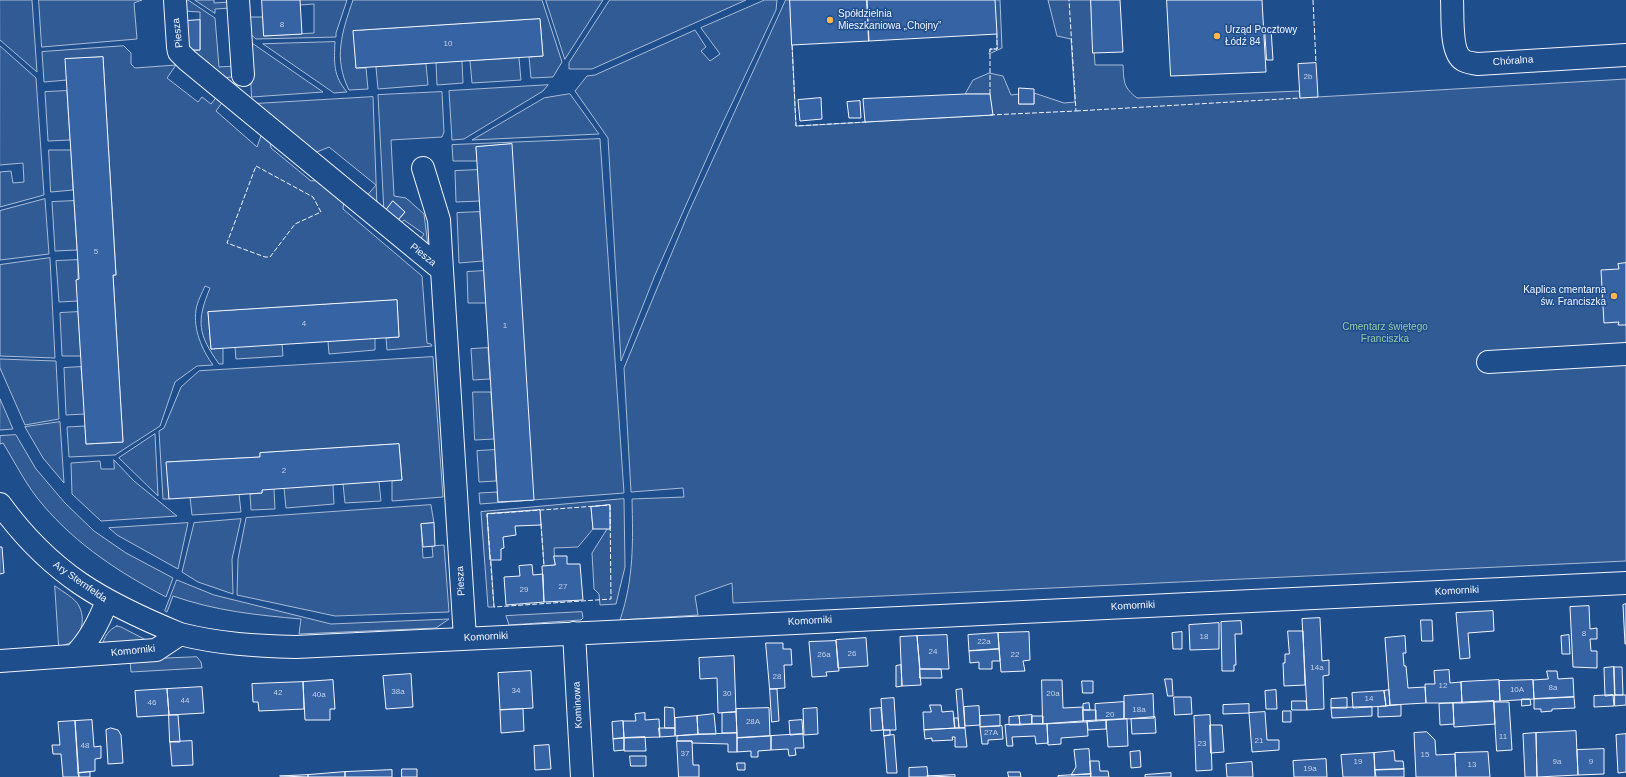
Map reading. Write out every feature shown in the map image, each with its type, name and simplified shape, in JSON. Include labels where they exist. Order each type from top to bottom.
[{"type":"street","name":"Piesza","points":[[175,0],[178,47],[180,52],[187,60],[442,270],[465,638]]},
{"type":"street","points":[[238,0],[243,75]]},
{"type":"street","name":"Chóralna","points":[[1452,0],[1454,45],[1458,54],[1463,60],[1478,64],[1626,54]]},
{"type":"street","points":[[423,168],[439,220],[442,270]]},
{"type":"street","points":[[1488,362],[1626,354]]},
{"type":"street","name":"Ary Sternfelda","points":[[0,504],[41,553],[70,577],[106,601],[180,634]]},
{"type":"street","name":"Komorniki","points":[[0,661],[156,650],[180,634],[209,641],[248,645],[296,647],[574,632],[1626,583]]},
{"type":"street","points":[[74,656],[87,644],[95,629],[106,601]]},
{"type":"street","name":"Kominowa","points":[[574,632],[582,777]]},
{"type":"green space","points":[[0,0],[32,0],[37,72],[0,40]]},
{"type":"green space","points":[[39,0],[142,0],[134,3],[137,39],[42,47]]},
{"type":"green space","points":[[183,0],[188,0],[215,18],[219,67],[234,66],[234,74],[231,77],[224,78],[187,50],[200,50],[200,12],[184,11]]},
{"type":"green space","points":[[195,0],[214,0],[214,3],[230,2],[231,8],[215,9],[215,13]]},
{"type":"green space","points":[[300,0],[347,0],[336,37],[256,39],[248,32],[247,17],[263,17],[264,36],[314,33],[314,4],[300,5]]},
{"type":"green space","points":[[353,0],[542,0],[562,62],[553,77],[531,78],[529,57],[543,56],[540,19],[354,31],[356,68],[366,68],[368,89],[349,90],[341,67],[340,56],[345,23]]},
{"type":"green space","points":[[546,0],[603,0],[565,59]]},
{"type":"green space","points":[[610,0],[746,0],[592,69],[569,69],[569,63]]},
{"type":"green space","points":[[765,0],[777,0],[776,10],[718,133],[655,275],[621,361],[608,138],[575,91],[587,76],[595,75],[695,30],[706,47],[701,51],[710,61],[720,54],[701,28]]},
{"type":"green space","name":"Cmentarz świętego Franciszka","points":[[786,0],[790,0],[796,126],[992,115],[990,94],[965,94],[973,80],[989,73],[1003,76],[1011,95],[1019,94],[1019,104],[1034,104],[1034,93],[1064,103],[1075,102],[1071,39],[1057,36],[1048,0],[1091,0],[1095,65],[1123,65],[1125,84],[1129,91],[1137,98],[1299,91],[1300,98],[1626,79],[1626,561],[733,603],[732,583],[695,596],[698,615],[620,620],[628,590],[632,560],[632,499],[684,497],[683,488],[631,492],[624,368],[688,214]]},
{"type":"green space","points":[[995,0],[1000,0],[1002,48],[989,54],[990,49],[997,49]]},
{"type":"green space","points":[[249,41],[323,92],[252,97]]},
{"type":"green space","points":[[335,42],[335,68],[342,86],[347,92],[334,93],[263,44]]},
{"type":"green space","points":[[0,46],[36,78],[44,195],[0,207],[0,172],[11,171],[13,183],[24,182],[23,163],[0,165]]},
{"type":"green space","points":[[124,46],[131,53],[131,64],[135,68],[176,65],[167,78],[198,102],[202,97],[211,104],[218,95],[224,100],[216,111],[257,147],[262,133],[270,140],[271,148],[311,181],[321,180],[344,199],[343,209],[422,276],[427,343],[431,344],[432,346],[387,350],[386,338],[399,337],[397,300],[208,312],[211,349],[223,348],[223,364],[219,364],[203,336],[201,328],[203,310],[210,288],[205,286],[195,317],[199,339],[205,353],[213,365],[197,366],[175,382],[160,426],[115,455],[69,457],[67,427],[85,426],[86,444],[123,442],[113,275],[116,275],[103,57],[66,59],[67,80],[44,82],[42,52]]},
{"type":"green space","points":[[519,58],[521,80],[472,83],[470,61]]},
{"type":"green space","points":[[462,61],[463,83],[437,85],[436,63]]},
{"type":"green space","points":[[426,64],[428,85],[378,89],[376,67]]},
{"type":"green space","points":[[548,85],[543,91],[464,139],[452,140],[449,91]]},
{"type":"green space","points":[[67,91],[70,140],[48,141],[45,92]]},
{"type":"green space","points":[[442,92],[444,132],[442,137],[391,140],[394,196],[406,198],[424,214],[428,246],[419,241],[424,234],[404,220],[399,226],[395,224],[405,212],[394,202],[384,213],[378,95]]},
{"type":"green space","points":[[570,94],[599,134],[472,140],[544,98]]},
{"type":"green space","points":[[373,97],[377,208],[365,198],[376,185],[329,147],[312,154],[252,104]]},
{"type":"green space","points":[[600,139],[624,493],[533,500],[511,144],[476,147],[477,161],[453,161],[452,145]]},
{"type":"green space","points":[[49,150],[71,150],[73,190],[51,192]]},
{"type":"green space","points":[[478,170],[480,201],[456,202],[455,171]]},
{"type":"green space","points":[[45,199],[49,254],[0,260],[0,211]]},
{"type":"green space","points":[[74,201],[77,250],[55,251],[52,202]]},
{"type":"green space","points":[[480,212],[483,261],[459,263],[457,213]]},
{"type":"green space","points":[[50,258],[55,358],[0,356],[0,265]]},
{"type":"green space","points":[[78,260],[78,301],[59,302],[56,261]]},
{"type":"green space","points":[[484,271],[486,303],[468,303],[467,272]]},
{"type":"green space","points":[[78,312],[81,356],[62,356],[60,313]]},
{"type":"green space","points":[[375,338],[375,350],[329,354],[328,341]]},
{"type":"green space","points":[[282,344],[283,356],[236,359],[235,347]]},
{"type":"green space","points":[[488,348],[490,379],[473,380],[471,349]]},
{"type":"green space","points":[[433,357],[443,497],[392,501],[392,481],[402,480],[399,444],[260,453],[260,457],[167,462],[169,499],[163,499],[159,431],[164,428],[181,387],[199,371]]},
{"type":"green space","points":[[0,359],[56,361],[59,419],[25,425],[0,368]]},
{"type":"green space","points":[[81,367],[85,414],[66,415],[64,368]]},
{"type":"green space","points":[[473,392],[491,392],[494,439],[475,440]]},
{"type":"green space","points":[[0,399],[13,429],[0,430]]},
{"type":"green space","points":[[60,422],[64,483],[43,458],[25,427]]},
{"type":"green space","points":[[155,434],[158,496],[119,458]]},
{"type":"green space","points":[[16,435],[36,469],[65,503],[94,531],[126,553],[173,578],[166,597],[132,578],[100,557],[70,533],[43,505],[32,491],[3,443],[0,444],[0,436]]},
{"type":"green space","points":[[495,450],[496,481],[479,482],[477,451]]},
{"type":"green space","points":[[114,460],[134,481],[177,516],[101,521],[72,494],[71,463],[100,461],[101,469],[114,469]]},
{"type":"green space","points":[[379,482],[381,501],[345,503],[343,484]]},
{"type":"green space","points":[[333,485],[334,504],[286,508],[284,488]]},
{"type":"green space","points":[[274,489],[275,509],[251,510],[250,494],[262,493],[262,490]]},
{"type":"green space","points":[[497,492],[498,502],[530,500],[480,504],[479,493]]},
{"type":"green space","points":[[239,494],[241,512],[192,515],[190,497]]},
{"type":"green space","points":[[624,499],[625,567],[616,604],[600,605],[599,594],[594,589],[592,553],[607,529],[610,528],[609,505],[591,507],[593,529],[578,547],[554,548],[555,565],[544,566],[540,511],[488,514],[494,607],[488,607],[481,512]]},
{"type":"green space","points":[[431,505],[434,523],[421,524],[423,558],[433,557],[432,546],[444,545],[449,612],[335,616],[237,595],[238,559],[246,518]]},
{"type":"green space","points":[[241,519],[232,559],[233,594],[198,582],[182,572],[194,523]]},
{"type":"green space","points":[[188,523],[178,569],[117,535],[109,528]]},
{"type":"green space","points":[[177,580],[214,595],[331,624],[449,619],[436,628],[299,634],[301,619],[221,609],[173,596],[167,612],[165,611]]},
{"type":"green space","points":[[55,586],[77,603],[82,613],[82,626],[80,632],[71,642],[66,645],[59,646]]},
{"type":"green space","points":[[582,612],[583,618],[581,620],[509,625],[506,616]]},
{"type":"green space","points":[[117,626],[148,641],[102,646],[107,634]]},
{"type":"green space","points":[[197,657],[201,662],[202,668],[131,672],[130,660]]},
{"type":"building","points":[[262,0],[300,0],[302,34],[264,36]]},
{"type":"building","name":"Spółdzielnia Mieszkaniowa „Chojny”","points":[[790,0],[867,0],[869,41],[792,45]]},
{"type":"building","points":[[867,0],[995,0],[997,34],[869,41]]},
{"type":"building","points":[[1091,0],[1120,0],[1123,52],[1093,53]]},
{"type":"building","name":"Urząd Pocztowy Łódź 84","points":[[1167,0],[1262,0],[1266,72],[1171,76]]},
{"type":"building","points":[[540,19],[543,56],[356,68],[353,31]]},
{"type":"building","points":[[200,20],[200,50],[187,50],[186,21]]},
{"type":"building","points":[[1265,29],[1271,29],[1273,60],[1267,60]]},
{"type":"building","points":[[103,57],[116,275],[113,275],[123,442],[86,444],[76,280],[79,279],[65,59]]},
{"type":"building","points":[[1316,63],[1318,97],[1300,98],[1298,64]]},
{"type":"building","points":[[1019,88],[1034,89],[1034,104],[1019,104]]},
{"type":"building","points":[[990,94],[993,115],[865,122],[863,99]]},
{"type":"building","points":[[821,98],[822,119],[800,121],[798,100]]},
{"type":"building","points":[[860,101],[861,118],[849,118],[847,102]]},
{"type":"building","points":[[512,144],[534,500],[498,502],[476,147]]},
{"type":"building","points":[[393,201],[405,212],[396,222],[384,213]]},
{"type":"building","name":"Kaplica cmentarna św. Franciszka","points":[[1626,263],[1626,325],[1618,325],[1619,322],[1604,323],[1601,270],[1619,269],[1618,264]]},
{"type":"building","points":[[397,300],[399,337],[211,349],[208,312]]},
{"type":"building","points":[[399,444],[402,480],[262,490],[262,493],[169,499],[166,462],[260,457],[260,453]]},
{"type":"building","points":[[610,505],[610,529],[593,529],[591,507]]},
{"type":"building","points":[[540,510],[541,525],[515,526],[516,535],[503,537],[504,548],[501,549],[501,560],[490,560],[487,514]]},
{"type":"building","points":[[434,523],[435,546],[423,547],[421,524]]},
{"type":"building","points":[[0,547],[2,547],[4,573],[0,574]]},
{"type":"building","points":[[554,556],[567,556],[567,564],[580,564],[583,600],[544,602],[542,566],[555,565]]},
{"type":"building","points":[[532,565],[533,575],[543,574],[544,602],[506,605],[504,577],[520,576],[519,566]]},
{"type":"building","points":[[1626,604],[1626,644],[1625,644],[1623,605]]},
{"type":"building","points":[[1589,606],[1590,629],[1597,628],[1597,639],[1590,639],[1591,651],[1597,651],[1597,668],[1573,667],[1570,607]]},
{"type":"building","points":[[1493,611],[1494,631],[1468,633],[1470,658],[1460,659],[1456,613]]},
{"type":"building","points":[[1320,618],[1322,661],[1329,660],[1329,675],[1323,676],[1324,709],[1307,710],[1302,619]]},
{"type":"building","points":[[1421,620],[1432,620],[1433,641],[1422,641]]},
{"type":"building","points":[[1241,621],[1242,634],[1235,634],[1236,665],[1234,665],[1234,671],[1222,671],[1221,622]]},
{"type":"building","points":[[1219,623],[1219,649],[1190,650],[1189,625]]},
{"type":"building","points":[[1288,631],[1303,631],[1305,685],[1284,686],[1283,663],[1285,663],[1285,654],[1289,654]]},
{"type":"building","points":[[1029,632],[1030,660],[1023,661],[1025,671],[1001,672],[998,633]]},
{"type":"building","points":[[1182,632],[1182,649],[1173,649],[1172,633]]},
{"type":"building","points":[[998,633],[999,649],[969,651],[968,635]]},
{"type":"building","points":[[947,635],[949,669],[920,669],[917,636]]},
{"type":"building","points":[[1569,635],[1570,654],[1562,654],[1561,636]]},
{"type":"building","points":[[917,636],[921,685],[902,686],[900,637]]},
{"type":"building","points":[[1405,636],[1406,653],[1403,653],[1408,688],[1425,687],[1426,703],[1390,705],[1385,638]]},
{"type":"building","points":[[866,638],[868,666],[838,668],[836,640]]},
{"type":"building","points":[[836,641],[839,671],[826,672],[827,676],[812,677],[809,642]]},
{"type":"building","points":[[766,643],[783,643],[783,649],[791,649],[792,665],[784,665],[785,688],[770,689]]},
{"type":"building","points":[[999,649],[1000,661],[992,661],[992,669],[979,669],[979,662],[970,663],[969,651]]},
{"type":"building","points":[[734,656],[736,712],[718,713],[717,678],[700,679],[699,658]]},
{"type":"building","points":[[901,665],[902,686],[896,687],[896,666]]},
{"type":"building","points":[[1614,667],[1622,667],[1623,695],[1615,695]]},
{"type":"building","points":[[1614,667],[1615,695],[1605,696],[1604,668]]},
{"type":"building","points":[[920,669],[941,669],[942,678],[920,678]]},
{"type":"building","points":[[1449,670],[1450,683],[1461,682],[1462,703],[1426,703],[1425,684],[1435,684],[1434,671]]},
{"type":"building","points":[[531,671],[533,708],[500,710],[498,673]]},
{"type":"building","points":[[1547,671],[1557,671],[1558,679],[1573,678],[1574,697],[1534,699],[1533,680],[1548,679]]},
{"type":"building","points":[[411,674],[413,707],[386,709],[383,676]]},
{"type":"building","points":[[1165,679],[1172,679],[1173,696],[1168,696]]},
{"type":"building","points":[[333,680],[335,709],[330,709],[330,720],[305,720],[303,682]]},
{"type":"building","points":[[1042,680],[1062,680],[1063,708],[1083,707],[1083,722],[1043,724]]},
{"type":"building","points":[[1499,680],[1500,701],[1462,703],[1461,682]]},
{"type":"building","points":[[1533,680],[1534,699],[1500,701],[1499,681]]},
{"type":"building","points":[[1082,681],[1093,681],[1093,693],[1083,693]]},
{"type":"building","points":[[303,682],[304,709],[259,711],[258,702],[253,702],[252,684]]},
{"type":"building","points":[[202,687],[204,713],[169,715],[167,689]]},
{"type":"building","points":[[167,689],[169,715],[137,717],[135,691]]},
{"type":"building","points":[[770,689],[777,689],[779,721],[772,722]]},
{"type":"building","points":[[962,689],[965,728],[959,728],[956,690]]},
{"type":"building","points":[[1276,690],[1277,709],[1266,709],[1265,691]]},
{"type":"building","points":[[1389,690],[1390,705],[1386,706],[1384,691]]},
{"type":"building","points":[[1384,691],[1386,706],[1353,708],[1352,693]]},
{"type":"building","points":[[1153,694],[1154,718],[1124,719],[1124,696]]},
{"type":"building","points":[[1613,695],[1614,706],[1594,707],[1594,696]]},
{"type":"building","points":[[1615,695],[1626,695],[1626,705],[1615,706]]},
{"type":"building","points":[[1174,697],[1191,697],[1192,714],[1175,715]]},
{"type":"building","points":[[1574,697],[1575,708],[1552,709],[1552,711],[1541,712],[1541,709],[1534,709],[1534,699]]},
{"type":"building","points":[[894,698],[896,730],[883,730],[881,699]]},
{"type":"building","points":[[1347,698],[1347,708],[1331,708],[1331,699]]},
{"type":"building","points":[[1522,699],[1530,699],[1531,705],[1522,706]]},
{"type":"building","points":[[1292,701],[1306,701],[1307,710],[1292,710]]},
{"type":"building","points":[[1494,701],[1495,724],[1454,727],[1453,703]]},
{"type":"building","points":[[1124,702],[1124,719],[1096,721],[1095,704]]},
{"type":"building","points":[[1494,702],[1509,702],[1512,750],[1497,751]]},
{"type":"building","points":[[1089,703],[1090,710],[1083,710],[1083,704]]},
{"type":"building","points":[[1453,703],[1454,724],[1440,725],[1439,704]]},
{"type":"building","points":[[1249,704],[1249,713],[1223,714],[1223,705]]},
{"type":"building","points":[[930,705],[941,705],[942,712],[953,711],[955,728],[924,730],[923,712],[931,712]]},
{"type":"building","points":[[1401,705],[1401,716],[1378,717],[1378,707]]},
{"type":"building","points":[[979,706],[980,725],[965,726],[964,707]]},
{"type":"building","points":[[665,707],[674,708],[675,728],[665,728]]},
{"type":"building","points":[[1372,707],[1372,716],[1332,718],[1331,708]]},
{"type":"building","points":[[769,708],[770,736],[737,738],[736,709]]},
{"type":"building","points":[[817,708],[818,734],[804,735],[803,709]]},
{"type":"building","points":[[881,708],[883,730],[871,731],[870,709]]},
{"type":"building","points":[[523,709],[524,731],[501,733],[500,710]]},
{"type":"building","points":[[1083,710],[1096,710],[1096,721],[1084,722]]},
{"type":"building","points":[[1283,711],[1291,711],[1291,722],[1283,722]]},
{"type":"building","points":[[736,712],[737,733],[722,733],[722,713]]},
{"type":"building","points":[[1265,712],[1267,740],[1279,740],[1279,750],[1252,752],[1249,713]]},
{"type":"building","points":[[645,713],[645,720],[659,719],[660,737],[624,738],[623,721],[636,721],[635,714]]},
{"type":"building","points":[[714,714],[716,734],[698,734],[697,716]]},
{"type":"building","points":[[169,715],[178,715],[180,742],[170,742]]},
{"type":"building","points":[[1000,715],[1000,726],[980,727],[980,716]]},
{"type":"building","points":[[1032,715],[1032,724],[1020,725],[1019,716]]},
{"type":"building","points":[[1210,715],[1212,770],[1196,771],[1194,716]]},
{"type":"building","points":[[697,716],[698,734],[675,736],[675,718]]},
{"type":"building","points":[[1019,716],[1020,725],[1009,725],[1009,717]]},
{"type":"building","points":[[1032,716],[1043,716],[1043,724],[1032,724]]},
{"type":"building","points":[[1155,717],[1156,733],[1132,734],[1131,719]]},
{"type":"building","points":[[954,718],[958,718],[959,728],[955,728]]},
{"type":"building","points":[[1127,719],[1128,746],[1108,747],[1106,720]]},
{"type":"building","points":[[92,720],[94,747],[101,746],[101,758],[95,759],[95,771],[78,773],[75,721]]},
{"type":"building","points":[[802,720],[803,734],[790,735],[789,721]]},
{"type":"building","points":[[1106,720],[1106,729],[1088,730],[1087,721]]},
{"type":"building","points":[[75,721],[79,777],[63,777],[61,754],[53,754],[52,745],[60,745],[58,722]]},
{"type":"building","points":[[623,721],[624,738],[613,739],[612,722]]},
{"type":"building","points":[[1087,721],[1088,736],[1061,738],[1061,744],[1048,745],[1047,724]]},
{"type":"building","points":[[1047,724],[1048,743],[1036,744],[1035,736],[1012,737],[1013,746],[1007,746],[1005,725]]},
{"type":"building","points":[[1210,725],[1222,725],[1224,752],[1211,753]]},
{"type":"building","points":[[1002,726],[1003,739],[988,740],[988,744],[982,744],[980,727]]},
{"type":"building","points":[[111,728],[118,730],[121,735],[123,763],[108,764],[106,730]]},
{"type":"building","points":[[659,728],[675,728],[675,736],[660,737]]},
{"type":"building","points":[[965,728],[967,747],[955,747],[955,737],[952,737],[953,740],[932,741],[932,738],[925,739],[924,730]]},
{"type":"building","points":[[884,730],[890,730],[890,735],[884,736]]},
{"type":"building","points":[[1576,731],[1578,775],[1537,777],[1536,733]]},
{"type":"building","points":[[1427,732],[1435,740],[1436,755],[1455,754],[1456,777],[1416,777],[1414,733]]},
{"type":"building","points":[[737,733],[737,752],[728,752],[728,744],[677,741],[677,736]]},
{"type":"building","points":[[1536,733],[1537,777],[1525,777],[1523,734]]},
{"type":"building","points":[[803,734],[804,748],[795,748],[796,755],[789,756],[788,749],[771,750],[771,736]]},
{"type":"building","points":[[1626,734],[1626,772],[1618,773],[1616,735]]},
{"type":"building","points":[[894,735],[897,773],[887,773],[884,736]]},
{"type":"building","points":[[771,736],[771,750],[758,751],[758,757],[751,757],[751,751],[737,752],[737,738]]},
{"type":"building","points":[[645,737],[646,751],[624,751],[624,738]]},
{"type":"building","points":[[624,738],[624,750],[614,751],[613,739]]},
{"type":"building","points":[[192,741],[193,765],[172,766],[170,742]]},
{"type":"building","points":[[677,741],[692,741],[693,765],[699,765],[699,777],[679,777]]},
{"type":"building","points":[[549,745],[551,769],[535,770],[534,746]]},
{"type":"building","points":[[1089,749],[1091,774],[1071,775],[1076,767],[1074,750]]},
{"type":"building","points":[[1604,749],[1604,774],[1578,775],[1577,750]]},
{"type":"building","points":[[1140,751],[1141,767],[1131,768],[1130,752]]},
{"type":"building","points":[[1394,751],[1395,761],[1403,761],[1404,769],[1375,770],[1374,753]]},
{"type":"building","points":[[1488,752],[1490,777],[1456,777],[1455,753]]},
{"type":"building","points":[[1374,753],[1375,777],[1343,777],[1341,755]]},
{"type":"building","points":[[630,756],[646,756],[646,766],[631,766]]},
{"type":"building","points":[[1326,759],[1327,777],[1294,777],[1293,761]]},
{"type":"building","points":[[1090,761],[1099,761],[1100,771],[1108,771],[1109,777],[1091,777]]},
{"type":"building","points":[[1252,762],[1253,777],[1227,777],[1226,764]]},
{"type":"building","points":[[737,763],[745,763],[745,770],[738,770]]},
{"type":"building","points":[[927,767],[928,777],[909,777],[909,768]]},
{"type":"building","points":[[402,769],[417,769],[417,777],[402,777]]},
{"type":"building","points":[[1404,769],[1404,777],[1376,777],[1375,770]]},
{"type":"building","points":[[392,770],[392,777],[345,777],[345,772]]},
{"type":"building","points":[[90,772],[90,777],[79,777],[78,773]]},
{"type":"building","points":[[345,772],[345,777],[308,777],[308,775]]},
{"type":"building","points":[[1008,772],[1020,772],[1021,777],[1009,777]]},
{"type":"building","points":[[1171,773],[1171,777],[1145,777],[1145,775]]},
{"type":"building","points":[[1091,774],[1091,777],[1058,777],[1058,776]]},
{"type":"building","points":[[308,775],[308,777],[280,776]]},
{"type":"building","points":[[955,775],[955,777],[927,776]]},
{"type":"fence","points":[[990,115],[1076,111],[1069,0]]},
{"type":"fence","points":[[1313,0],[1316,63]]},
{"type":"fence","points":[[990,94],[990,49],[997,49],[997,34]]},
{"type":"fence","points":[[792,45],[796,126],[866,122]]},
{"type":"fence","points":[[1076,111],[1300,98]]},
{"type":"fence","points":[[256,166],[313,197],[321,212],[295,224],[270,257],[265,257],[227,243],[256,166]]},
{"type":"fence","points":[[610,505],[611,599],[494,607],[487,514],[610,505]]},
{"type":"fence","points":[[541,524],[544,566]]},
{"type":"place","name":"Spółdzielnia Mieszkaniowa „Chojny”","points":[[830,20]]},
{"type":"place","name":"Urząd Pocztowy Łódź 84","points":[[1217,36]]},
{"type":"place","name":"Kaplica cmentarna św. Franciszka","points":[[1614,296]]}]
